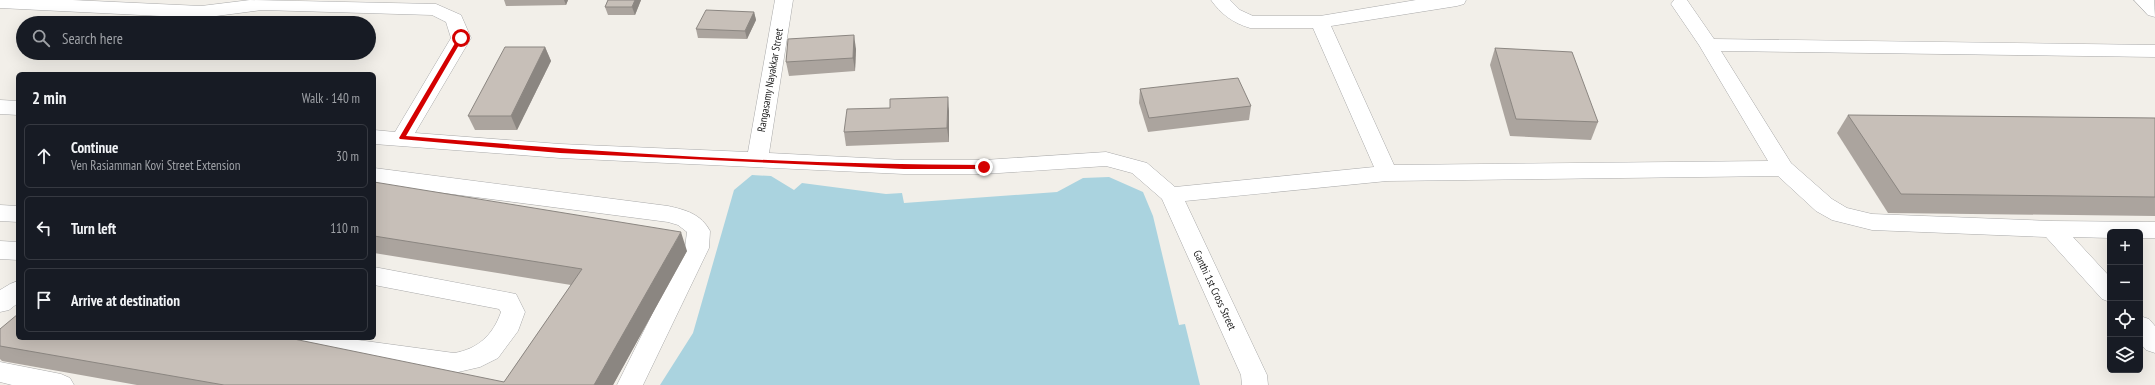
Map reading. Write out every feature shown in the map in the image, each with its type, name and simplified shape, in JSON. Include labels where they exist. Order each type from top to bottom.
[{"type":"street","name":"Rangasamy Nayakkar Street","points":[[757,160],[784,0]]},
{"type":"street","points":[[1220,0],[1233,14],[1250,22],[1320,22],[1396,4],[1457,0]]},
{"type":"street","points":[[2143,0],[2155,11]]},
{"type":"street","points":[[0,2],[173,5],[201,12],[262,4],[436,10],[454,19],[461,38],[402,138]]},
{"type":"street","points":[[1680,4],[1708,45],[1783,168],[1824,205],[1840,214],[1872,222],[2052,229],[2155,230]]},
{"type":"street","points":[[1320,22],[1336,55],[1387,173]]},
{"type":"street","points":[[1708,45],[2155,51]]},
{"type":"street","points":[[0,107],[16,108]]},
{"type":"street","points":[[376,137],[560,151],[904,167],[984,167],[1106,159],[1139,168],[1171,195],[1387,173],[1783,168]]},
{"type":"street","points":[[376,176],[668,214],[685,218],[693,223],[699,231],[697,248],[630,385]]},
{"type":"street","name":"Ganthi 1st Cross Street","points":[[1171,195],[1254,375],[1255,385]]},
{"type":"street","points":[[0,213],[16,214]]},
{"type":"street","points":[[2052,229],[2107,290]]},
{"type":"street","points":[[302,340],[359,351],[454,363],[471,360],[489,351],[509,324],[512,312],[508,301],[376,276]]},
{"type":"street","points":[[0,303],[16,291]]},
{"type":"street","points":[[2143,329],[2155,343]]},
{"type":"street","points":[[0,372],[61,385]]},
{"type":"water","points":[[752,175],[771,176],[794,190],[802,183],[886,194],[902,193],[904,203],[1057,192],[1083,178],[1109,177],[1143,192],[1153,216],[1179,325],[1185,324],[1200,385],[660,385],[693,333],[734,190]]},
{"type":"building","points":[[608,0],[635,0],[632,7],[605,7]]},
{"type":"building","points":[[706,10],[754,12],[745,31],[696,29]]},
{"type":"building","points":[[854,35],[853,58],[786,62],[788,39]]},
{"type":"building","points":[[505,47],[545,47],[511,116],[468,116]]},
{"type":"building","points":[[1495,48],[1572,52],[1598,122],[1516,119]]},
{"type":"building","points":[[1238,78],[1251,106],[1149,118],[1140,89]]},
{"type":"building","points":[[948,97],[947,128],[844,132],[847,109],[890,108],[890,99]]},
{"type":"building","points":[[1848,115],[2155,118],[2155,197],[1901,194]]},
{"type":"building","points":[[376,182],[681,232],[594,385],[224,385],[0,346],[0,329],[16,316],[16,340],[299,340],[504,382],[582,269],[376,236]]},
{"type":"route","points":[[461,38],[402,138],[560,151],[904,167],[984,167]]}]
